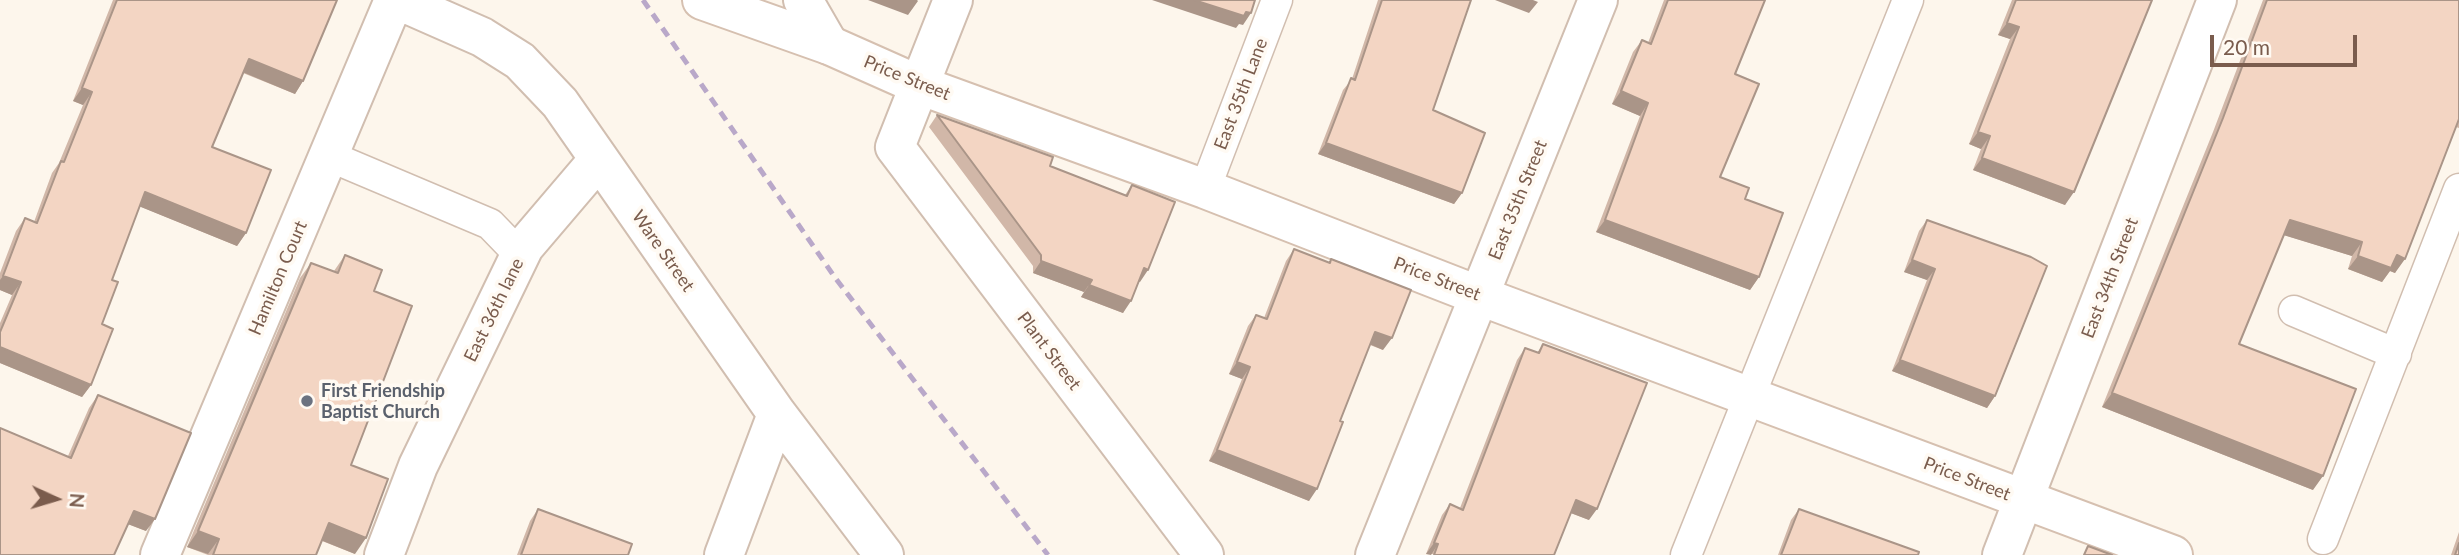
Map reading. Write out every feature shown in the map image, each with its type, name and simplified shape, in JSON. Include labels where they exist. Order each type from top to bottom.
[{"type":"street","name":"Hamilton Court","points":[[160,555],[396,0]]},
{"type":"street","name":"Ware Street","points":[[396,0],[482,37],[520,61],[560,103],[778,414],[884,555]]},
{"type":"street","name":"Price Street","points":[[702,0],[829,45],[919,85],[1205,189],[1480,296],[2173,555]]},
{"type":"street","points":[[803,0],[829,45]]},
{"type":"street","points":[[919,85],[953,0]]},
{"type":"street","name":"East 35th Street","points":[[1375,555],[1598,0]]},
{"type":"street","name":"East 34th Street","points":[[2003,555],[2217,0]]},
{"type":"street","name":"Plant Street","points":[[919,85],[895,147],[1204,555]]},
{"type":"street","name":"East 36th lane","points":[[384,555],[418,466],[520,255],[599,159]]},
{"type":"street","points":[[724,555],[778,414]]},
{"type":"lane","name":"East 35th Lane","points":[[1205,189],[1277,0]]},
{"type":"lane","points":[[1686,555],[1908,0]]},
{"type":"lane","points":[[329,156],[490,223],[520,255]]},
{"type":"lane","points":[[2323,538],[2459,188]]},
{"type":"lane","points":[[2294,310],[2396,354]]},
{"type":"building","points":[[117,0],[337,0],[303,81],[249,59],[212,147],[271,170],[246,233],[145,192],[112,280],[118,282],[102,324],[113,329],[91,385],[0,347],[0,332],[21,282],[3,276],[25,218],[37,223],[61,161],[64,162],[92,92],[82,88]]},
{"type":"building","points":[[1194,0],[1255,0],[1251,13],[1246,12],[1244,16]]},
{"type":"building","points":[[1382,0],[1471,0],[1433,110],[1485,133],[1462,193],[1326,143],[1351,78],[1355,80]]},
{"type":"building","points":[[1668,0],[1765,0],[1735,74],[1759,84],[1720,177],[1749,188],[1745,199],[1783,213],[1759,277],[1605,220],[1648,103],[1621,91],[1642,40],[1651,44]]},
{"type":"building","points":[[2016,0],[2152,0],[2074,192],[1982,158],[1990,136],[1978,132],[2019,27],[2007,23]]},
{"type":"building","points":[[2267,0],[2459,0],[2459,119],[2405,259],[2397,255],[2391,268],[2358,256],[2362,242],[2290,220],[2239,344],[2356,389],[2323,476],[2112,393],[2223,118]]},
{"type":"building","points":[[937,115],[1053,157],[1050,166],[1127,196],[1132,185],[1175,202],[1148,270],[1144,268],[1131,301],[1089,285],[1092,280],[1041,261],[1041,255]]},
{"type":"building","points":[[1927,220],[2031,257],[2047,266],[1995,396],[1900,360],[1935,269],[1912,260]]},
{"type":"building","points":[[1294,249],[1330,263],[1331,259],[1411,290],[1392,338],[1375,332],[1317,489],[1217,450],[1250,367],[1237,362],[1256,315],[1267,319]]},
{"type":"building","name":"First Friendship Baptist Church","points":[[345,255],[382,270],[374,291],[412,306],[351,465],[388,479],[366,538],[329,523],[316,555],[213,555],[219,539],[198,531],[311,263],[338,273]]},
{"type":"building","points":[[1543,344],[1647,383],[1597,509],[1576,500],[1554,555],[1434,555],[1438,544],[1434,543],[1450,504],[1463,510],[1525,348],[1539,353]]},
{"type":"building","points":[[98,395],[191,433],[155,519],[134,511],[114,555],[0,555],[0,428],[71,458]]},
{"type":"building","points":[[538,509],[632,544],[628,555],[521,555]]},
{"type":"building","points":[[1799,509],[1919,552],[1918,555],[1781,555]]},
{"type":"building","points":[[2088,546],[2112,555],[2084,555]]},
{"type":"railway","points":[[643,0],[836,279],[1048,555]]},
{"type":"place","name":"First Friendship Baptist Church","points":[[307,401]]}]
